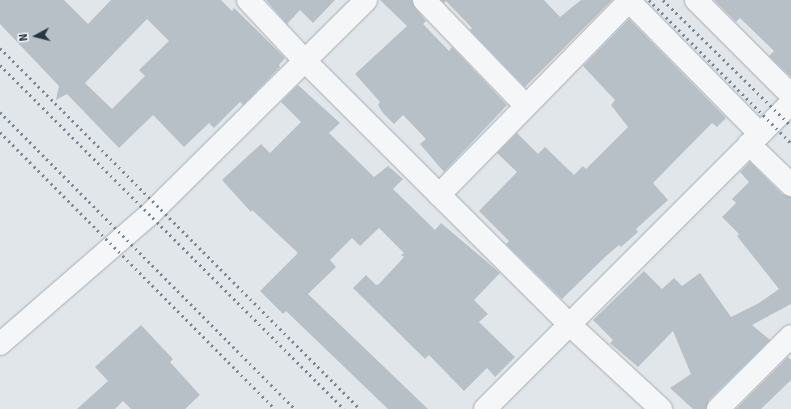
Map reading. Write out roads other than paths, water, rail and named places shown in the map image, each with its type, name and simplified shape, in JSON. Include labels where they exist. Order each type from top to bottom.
[{"type":"street","points":[[248,0],[305,61],[570,325],[661,409]]},
{"type":"street","points":[[0,344],[150,214],[366,0]]},
{"type":"street","points":[[424,0],[526,106]]},
{"type":"street","points":[[439,195],[628,0],[754,139],[791,185]]},
{"type":"street","points":[[696,0],[791,96]]},
{"type":"street","points":[[485,409],[791,103]]},
{"type":"street","points":[[718,409],[791,336]]},
{"type":"railway","points":[[649,0],[791,143]]},
{"type":"railway","points":[[663,0],[791,126]]},
{"type":"railway","points":[[0,48],[360,409]]},
{"type":"railway","points":[[0,65],[344,409]]},
{"type":"railway","points":[[0,112],[295,409]]},
{"type":"railway","points":[[0,132],[275,409]]}]
